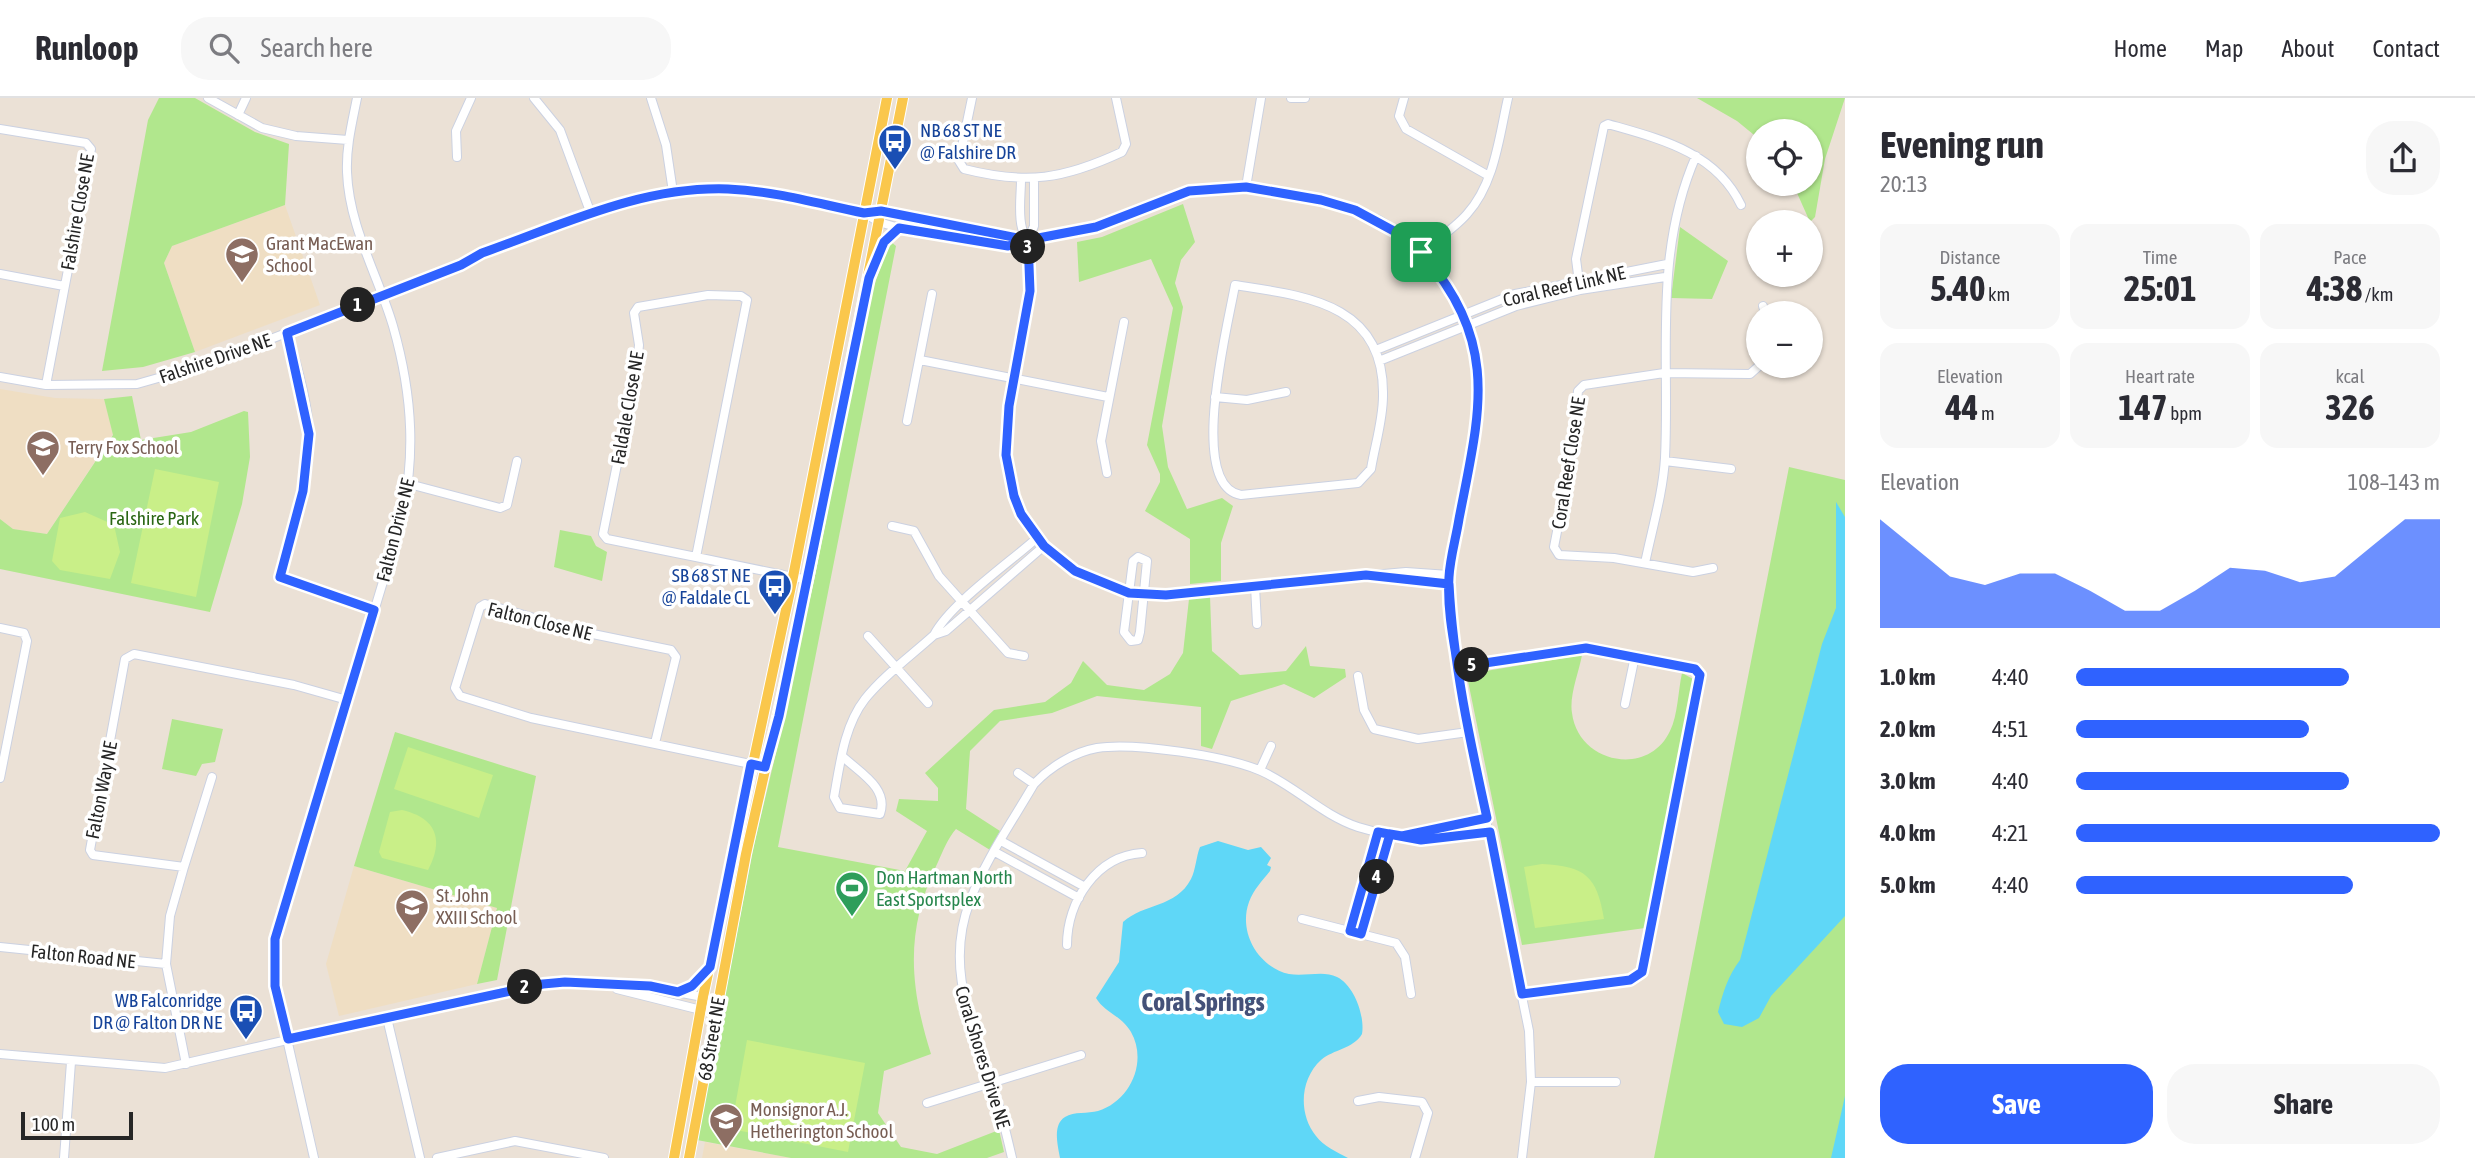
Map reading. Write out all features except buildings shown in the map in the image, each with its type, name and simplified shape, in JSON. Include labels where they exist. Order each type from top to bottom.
[{"type":"main road","name":"68 Street NE","points":[[674,1158],[703,997],[793,577],[887,98]]},
{"type":"main road","name":"68 Street NE","points":[[689,1158],[716,1006],[765,767],[779,716],[808,580],[902,98]]},
{"type":"main road","points":[[869,278],[884,242],[899,228]]},
{"type":"main road","points":[[678,992],[692,986],[710,967]]},
{"type":"street","points":[[208,98],[262,128],[296,136],[348,140]]},
{"type":"street","points":[[238,115],[246,98]]},
{"type":"street","name":"Falton Drive NE","points":[[314,1158],[275,986],[275,939],[409,484],[412,445],[408,394],[382,295],[355,219],[347,173],[348,140],[357,98]]},
{"type":"street","points":[[457,157],[456,131],[471,98]]},
{"type":"street","points":[[534,98],[560,130],[591,214]]},
{"type":"street","points":[[651,98],[666,145],[673,192]]},
{"type":"street","points":[[972,98],[959,161],[964,169],[1021,180],[1073,173],[1122,152],[1126,144],[1116,98]]},
{"type":"street","points":[[1246,187],[1261,98]]},
{"type":"street","points":[[1291,98],[1306,98]]},
{"type":"street","points":[[1404,98],[1399,116],[1406,129],[1489,176]]},
{"type":"street","points":[[1421,252],[1466,216],[1483,192],[1508,98]]},
{"type":"street","points":[[1579,285],[1576,259],[1604,126],[1660,139],[1696,156],[1718,171],[1733,188],[1741,205]]},
{"type":"street","name":"Falshire Close NE","points":[[0,129],[86,143],[91,149],[46,385]]},
{"type":"street","points":[[1696,156],[1681,199],[1665,277],[1665,461],[1645,563],[1693,572],[1713,568]]},
{"type":"street","points":[[1021,180],[1021,226],[1028,240],[1030,291],[1006,437],[1008,471],[1021,514],[1044,546],[1075,571],[1129,593],[1144,595],[1406,572],[1449,579]]},
{"type":"street","points":[[1028,240],[1034,226],[1034,180]]},
{"type":"street","points":[[864,213],[879,222],[899,228],[1008,246],[1096,227],[1189,191],[1246,187],[1321,200],[1355,210],[1403,236],[1445,280],[1468,326],[1476,354],[1479,411],[1449,579],[1468,732],[1528,1031],[1531,1082],[1522,1158]]},
{"type":"street","name":"Falshire Drive NE","points":[[0,377],[46,385],[137,383],[204,365],[461,265],[482,253],[644,197],[673,192],[726,189],[762,192],[864,213]]},
{"type":"street","points":[[864,213],[881,211],[1028,240]]},
{"type":"street","name":"Coral Reef Link NE","points":[[1379,361],[1516,306],[1579,285],[1667,264]]},
{"type":"street","name":"Falshire Close NE","points":[[0,274],[64,286]]},
{"type":"street","name":"Coral Reef Link NE","points":[[1376,350],[1515,295],[1579,285],[1665,277]]},
{"type":"street","points":[[1235,285],[1307,296],[1328,303],[1354,323],[1376,350],[1379,361],[1382,408],[1371,469],[1358,483],[1232,493],[1225,486],[1212,448],[1215,397],[1235,285]]},
{"type":"street","points":[[907,421],[932,294]]},
{"type":"street","name":"Faldale Close NE","points":[[696,557],[747,300],[741,296],[683,297],[638,307],[634,313],[639,345],[637,365],[603,534],[607,539],[808,580]]},
{"type":"street","points":[[1107,473],[1101,441],[1124,322]]},
{"type":"street","points":[[287,333],[309,434],[303,491],[280,577],[374,610]]},
{"type":"street","points":[[920,360],[1108,397]]},
{"type":"street","points":[[1664,373],[1746,374]]},
{"type":"street","name":"Coral Reef Close NE","points":[[1645,563],[1559,555],[1554,547],[1572,454],[1578,391],[1584,385],[1664,373]]},
{"type":"street","points":[[1215,397],[1247,400],[1286,392]]},
{"type":"street","points":[[409,484],[500,508],[507,505],[517,461]]},
{"type":"street","points":[[1665,461],[1731,469]]},
{"type":"street","points":[[892,526],[914,531],[939,576],[1008,653],[1024,656]]},
{"type":"street","points":[[967,606],[1037,538]]},
{"type":"street","points":[[842,756],[881,792],[884,802],[880,814],[840,808],[834,797],[842,756],[854,717],[866,698],[934,635],[940,625],[1044,546]]},
{"type":"street","points":[[1143,557],[1147,562],[1140,632],[1138,640],[1131,641],[1124,632],[1129,593],[1133,561],[1143,557]]},
{"type":"street","points":[[1255,586],[1257,624]]},
{"type":"street","name":"Falton Close NE","points":[[655,743],[676,657],[671,650],[583,632],[485,604],[480,607],[455,688],[460,696],[531,718],[765,767]]},
{"type":"street","points":[[0,628],[24,633],[27,641],[4,732],[0,778]]},
{"type":"street","points":[[868,636],[928,703]]},
{"type":"street","points":[[1458,667],[1566,649],[1602,649],[1695,669],[1700,675],[1642,972],[1630,980],[1522,994]]},
{"type":"street","name":"Falton Way NE","points":[[184,867],[93,855],[89,850],[125,659],[134,654],[294,685],[346,700]]},
{"type":"street","points":[[1626,704],[1635,656]]},
{"type":"street","points":[[1358,676],[1364,710],[1374,729],[1418,739],[1468,732]]},
{"type":"street","points":[[1260,770],[1271,747]]},
{"type":"street","name":"Coral Shores Drive NE","points":[[1012,1158],[991,1081],[964,1003],[958,961],[970,901],[995,852],[1034,785],[1059,764],[1078,753],[1099,748],[1133,748],[1204,757],[1260,770],[1338,820],[1378,832],[1430,839],[1490,832]]},
{"type":"street","points":[[1018,773],[1034,785]]},
{"type":"street","points":[[186,1064],[166,964],[170,916],[212,777]]},
{"type":"street","name":"Coral Shores Drive NE","points":[[1402,836],[1487,818]]},
{"type":"street","points":[[1350,931],[1378,832]]},
{"type":"street","points":[[1361,934],[1390,834]]},
{"type":"street","points":[[1002,841],[1085,887]]},
{"type":"street","points":[[995,852],[1079,898]]},
{"type":"street","points":[[1066,945],[1067,925],[1085,887],[1098,871],[1115,858],[1142,853]]},
{"type":"street","points":[[1302,919],[1400,947],[1405,957],[1411,994]]},
{"type":"street","name":"Falton Road NE","points":[[0,947],[166,964]]},
{"type":"street","points":[[0,1054],[165,1068],[543,984],[565,982],[650,986],[703,997],[716,1006]]},
{"type":"street","points":[[608,986],[701,1010],[716,1006]]},
{"type":"street","points":[[387,1018],[421,1158]]},
{"type":"street","points":[[927,1103],[1081,1055]]},
{"type":"street","points":[[64,1158],[71,1062]]},
{"type":"street","points":[[1531,1082],[1616,1082]]},
{"type":"street","points":[[1358,1101],[1379,1097],[1422,1102],[1428,1113],[1415,1158]]},
{"type":"street","points":[[437,1158],[514,1141],[604,1158]]},
{"type":"shaded area","name":"Grant MacEwan School","points":[[285,205],[320,305],[195,352],[164,263],[172,246]]},
{"type":"shaded area","name":"Terry Fox School","points":[[0,389],[55,398],[104,399],[113,434],[47,534],[13,529],[0,519]]},
{"type":"shaded area","name":"St. John XXIII School","points":[[354,866],[497,908],[477,984],[339,1016],[326,964]]},
{"type":"shaded area","name":"Monsignor A.J. Hetherington School","points":[[705,1142],[791,1158],[702,1158]]},
{"type":"green space","points":[[159,98],[195,98],[255,132],[289,144],[285,205],[172,246],[164,263],[195,352],[143,367],[102,371],[148,120]]},
{"type":"green space","points":[[1697,98],[1845,98],[1823,171],[1823,119],[1746,119],[1746,128]]},
{"type":"green space","points":[[1798,196],[1819,196],[1816,210],[1805,210]]},
{"type":"green space","points":[[1183,204],[1195,242],[1181,260],[1175,283],[1183,307],[1162,426],[1168,467],[1187,509],[1222,498],[1233,506],[1221,543],[1221,581],[1190,584],[1190,539],[1145,511],[1160,482],[1160,474],[1147,445],[1173,308],[1151,259],[1079,282],[1077,242],[1102,237]]},
{"type":"green space","points":[[1680,227],[1728,261],[1712,299],[1671,298]]},
{"type":"green space","points":[[890,241],[896,246],[778,847],[905,871],[927,831],[896,811],[899,799],[938,801],[938,788],[925,773],[994,710],[1045,702],[1071,683],[1083,661],[1107,685],[1144,690],[1170,674],[1183,653],[1189,599],[1210,596],[1212,651],[1240,675],[1286,671],[1306,646],[1310,666],[1345,669],[1346,677],[1314,698],[1284,684],[1231,701],[1212,749],[1201,746],[1201,707],[1097,696],[1052,713],[1000,721],[970,751],[966,809],[1000,831],[990,850],[956,829],[948,840],[927,887],[915,934],[918,1004],[931,1054],[884,1071],[878,1113],[901,1147],[937,1154],[999,1130],[1004,1152],[987,1158],[791,1158],[697,1140],[754,845],[786,711],[871,294]]},
{"type":"green space","name":"Falshire Park","points":[[132,396],[141,440],[191,432],[244,411],[248,412],[250,457],[242,504],[210,612],[0,569],[0,519],[13,529],[47,534],[113,435],[104,399]]},
{"type":"green space","points":[[1789,467],[1845,480],[1845,1158],[1654,1158]]},
{"type":"green space","points":[[155,469],[219,482],[196,597],[131,583]]},
{"type":"green space","points":[[85,512],[114,525],[120,552],[110,579],[60,570],[52,561],[60,518]]},
{"type":"green space","points":[[560,530],[591,536],[596,546],[607,552],[602,581],[554,567]]},
{"type":"green space","points":[[1582,655],[1572,699],[1572,713],[1577,730],[1587,744],[1600,753],[1615,758],[1631,759],[1646,755],[1660,746],[1673,725],[1682,673],[1693,679],[1645,928],[1522,945],[1468,681],[1474,673]]},
{"type":"green space","points":[[172,719],[223,729],[215,762],[202,764],[196,776],[162,769]]},
{"type":"green space","points":[[395,732],[536,776],[497,980],[477,984],[497,908],[354,866]]},
{"type":"green space","points":[[408,747],[493,775],[479,818],[394,789]]},
{"type":"green space","points":[[402,810],[423,819],[434,832],[436,849],[428,870],[382,858],[379,852],[390,812]]},
{"type":"green space","points":[[1542,864],[1569,867],[1586,876],[1593,883],[1604,919],[1535,928],[1524,867]]},
{"type":"green space","points":[[747,1040],[865,1063],[848,1152],[731,1129]]},
{"type":"water","points":[[1836,502],[1845,517],[1845,916],[1771,996],[1759,1018],[1742,1027],[1724,1024],[1718,1012],[1729,978],[1740,960],[1822,644],[1836,608]]},
{"type":"water","points":[[1218,841],[1248,850],[1261,847],[1271,858],[1267,865],[1271,867],[1270,871],[1253,893],[1246,913],[1249,936],[1260,956],[1268,964],[1289,974],[1326,974],[1337,977],[1349,987],[1357,1002],[1362,1019],[1362,1034],[1354,1043],[1321,1060],[1309,1077],[1304,1097],[1306,1118],[1316,1136],[1326,1146],[1348,1158],[1060,1158],[1057,1136],[1061,1121],[1069,1115],[1098,1111],[1119,1099],[1127,1090],[1136,1068],[1138,1056],[1131,1032],[1096,998],[1119,962],[1123,922],[1140,911],[1177,895],[1191,879],[1200,847]]},
{"type":"water","points":[[1845,1096],[1845,1158],[1831,1158]]},
{"type":"place","name":"NB 68 ST NE @ Falshire DR","points":[[895,171]]},
{"type":"place","name":"Grant MacEwan School","points":[[242,284]]},
{"type":"place","name":"Terry Fox School","points":[[43,477]]},
{"type":"place","name":"SB 68 ST NE @ Faldale CL","points":[[775,616]]},
{"type":"place","name":"Don Hartman North East Sportsplex","points":[[852,918]]},
{"type":"place","name":"St. John XXIII School","points":[[412,936]]},
{"type":"place","name":"WB Falconridge DR @ Falton DR NE","points":[[246,1041]]},
{"type":"place","name":"Monsignor A.J. Hetherington School","points":[[726,1150]]},
{"type":"district","name":"Coral Springs","points":[[1203,1002]]},
{"type":"route","points":[[1421,252],[1379,220],[1355,210],[1321,200],[1246,187],[1189,191],[1083,231],[1028,240],[1011,234],[980,231],[881,211],[864,213],[762,192],[726,189],[673,192],[644,197],[482,253],[461,265],[287,333],[309,434],[303,491],[280,577],[374,610],[275,939],[275,986],[288,1039],[543,984],[565,982],[650,986],[678,992],[692,986],[710,967],[751,764],[765,767],[779,716],[869,278],[884,242],[899,228],[1008,246],[1028,240],[1030,291],[1009,406],[1006,437],[1008,471],[1021,514],[1037,538],[1075,571],[1104,586],[1144,595],[1366,575],[1449,584],[1450,615],[1458,667],[1468,732],[1487,818],[1402,836],[1390,834],[1361,934],[1350,931],[1378,832],[1402,836],[1421,840],[1490,832],[1522,994],[1630,980],[1638,976],[1642,972],[1700,675],[1695,669],[1586,648],[1458,667],[1450,615],[1449,575],[1479,411],[1479,381],[1476,354],[1468,326],[1445,280],[1421,252]]}]
